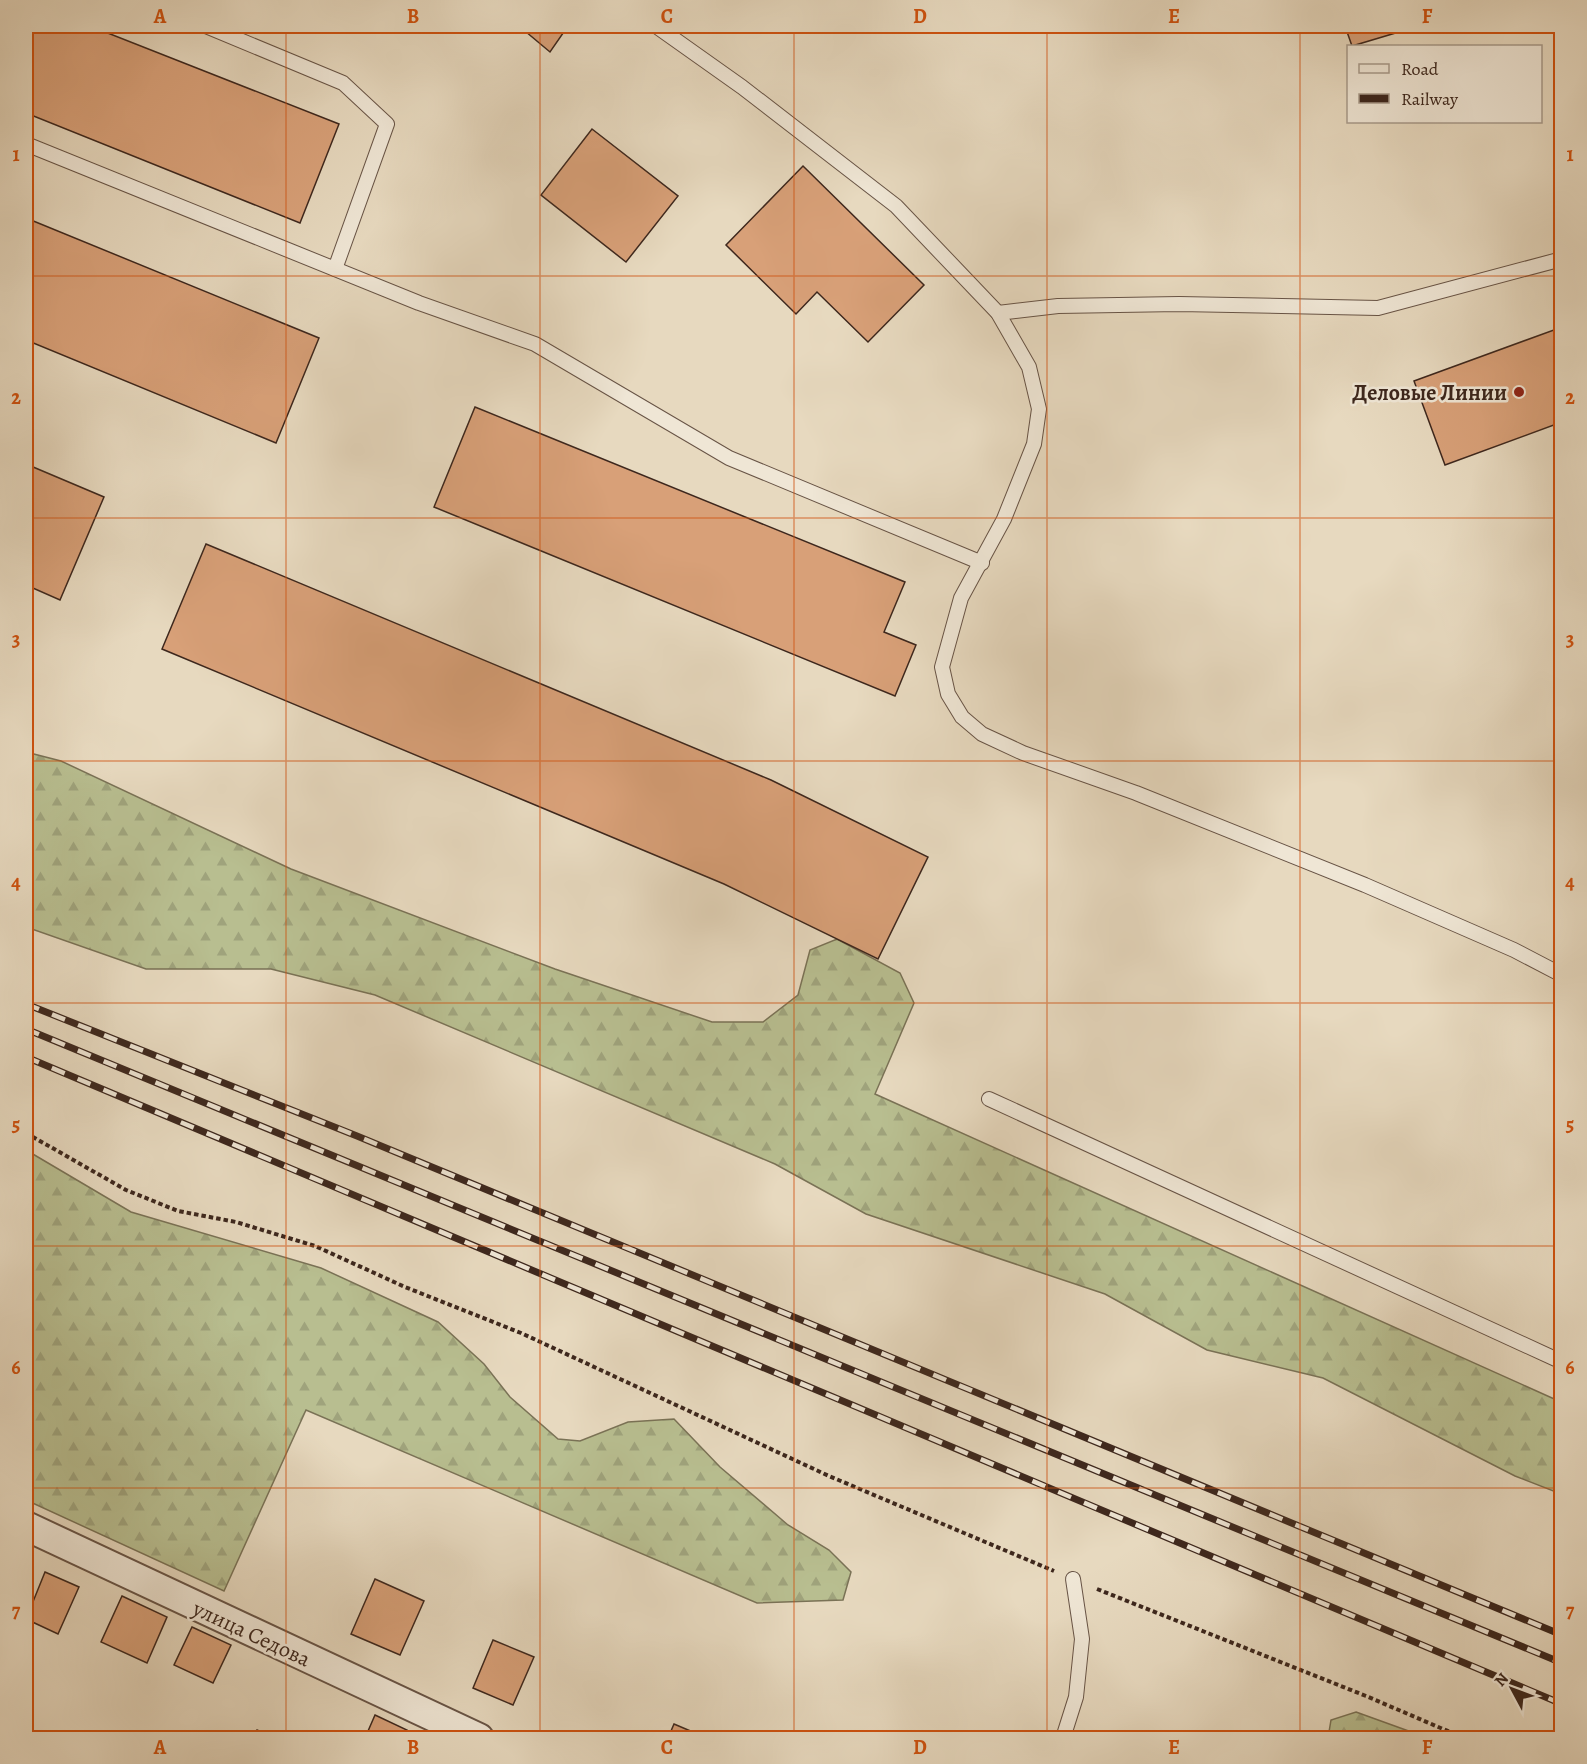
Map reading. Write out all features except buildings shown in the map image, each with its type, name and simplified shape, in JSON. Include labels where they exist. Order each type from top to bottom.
[{"type":"street","name":"улица Седова","points":[[26,1526],[479,1738]]},
{"type":"lane","points":[[206,26],[343,83],[387,124],[335,269]]},
{"type":"lane","points":[[656,26],[742,87],[896,206],[998,313],[1029,368],[1039,408],[1034,444],[1023,477],[982,563],[961,598],[942,667],[948,694],[962,717],[982,734],[1023,753],[1136,793],[1365,885],[1514,950],[1562,975]]},
{"type":"lane","points":[[26,144],[419,303],[535,344],[729,458],[982,563]]},
{"type":"lane","points":[[998,313],[1058,306],[1179,304],[1378,308],[1562,259]]},
{"type":"lane","points":[[989,1099],[1562,1362]]},
{"type":"lane","points":[[1063,1738],[1076,1697],[1082,1639],[1073,1579]]},
{"type":"path","points":[[26,1133],[126,1190],[178,1211],[237,1222],[315,1246],[405,1287],[521,1333],[830,1476],[1073,1579],[1464,1738]]},
{"type":"green space","points":[[26,752],[61,761],[291,869],[555,969],[712,1022],[763,1022],[798,995],[810,950],[837,939],[900,973],[914,1003],[875,1094],[1561,1402],[1561,1494],[1515,1476],[1323,1378],[1207,1350],[1105,1294],[866,1214],[775,1164],[375,995],[271,969],[146,969],[26,927]]},
{"type":"green space","points":[[26,1150],[131,1212],[321,1268],[438,1322],[484,1364],[510,1397],[558,1439],[580,1441],[628,1422],[674,1419],[720,1467],[788,1525],[829,1550],[851,1572],[843,1600],[757,1603],[306,1410],[224,1591],[26,1500]]},
{"type":"green space","points":[[1356,1712],[1428,1738],[1328,1738],[1331,1720]]},
{"type":"railway","points":[[26,1004],[357,1136],[1562,1635]]},
{"type":"railway","points":[[26,1029],[1562,1663]]},
{"type":"railway","points":[[26,1057],[1562,1704]]},
{"type":"place","name":"Деловые Линии","points":[[1519,392]]}]
